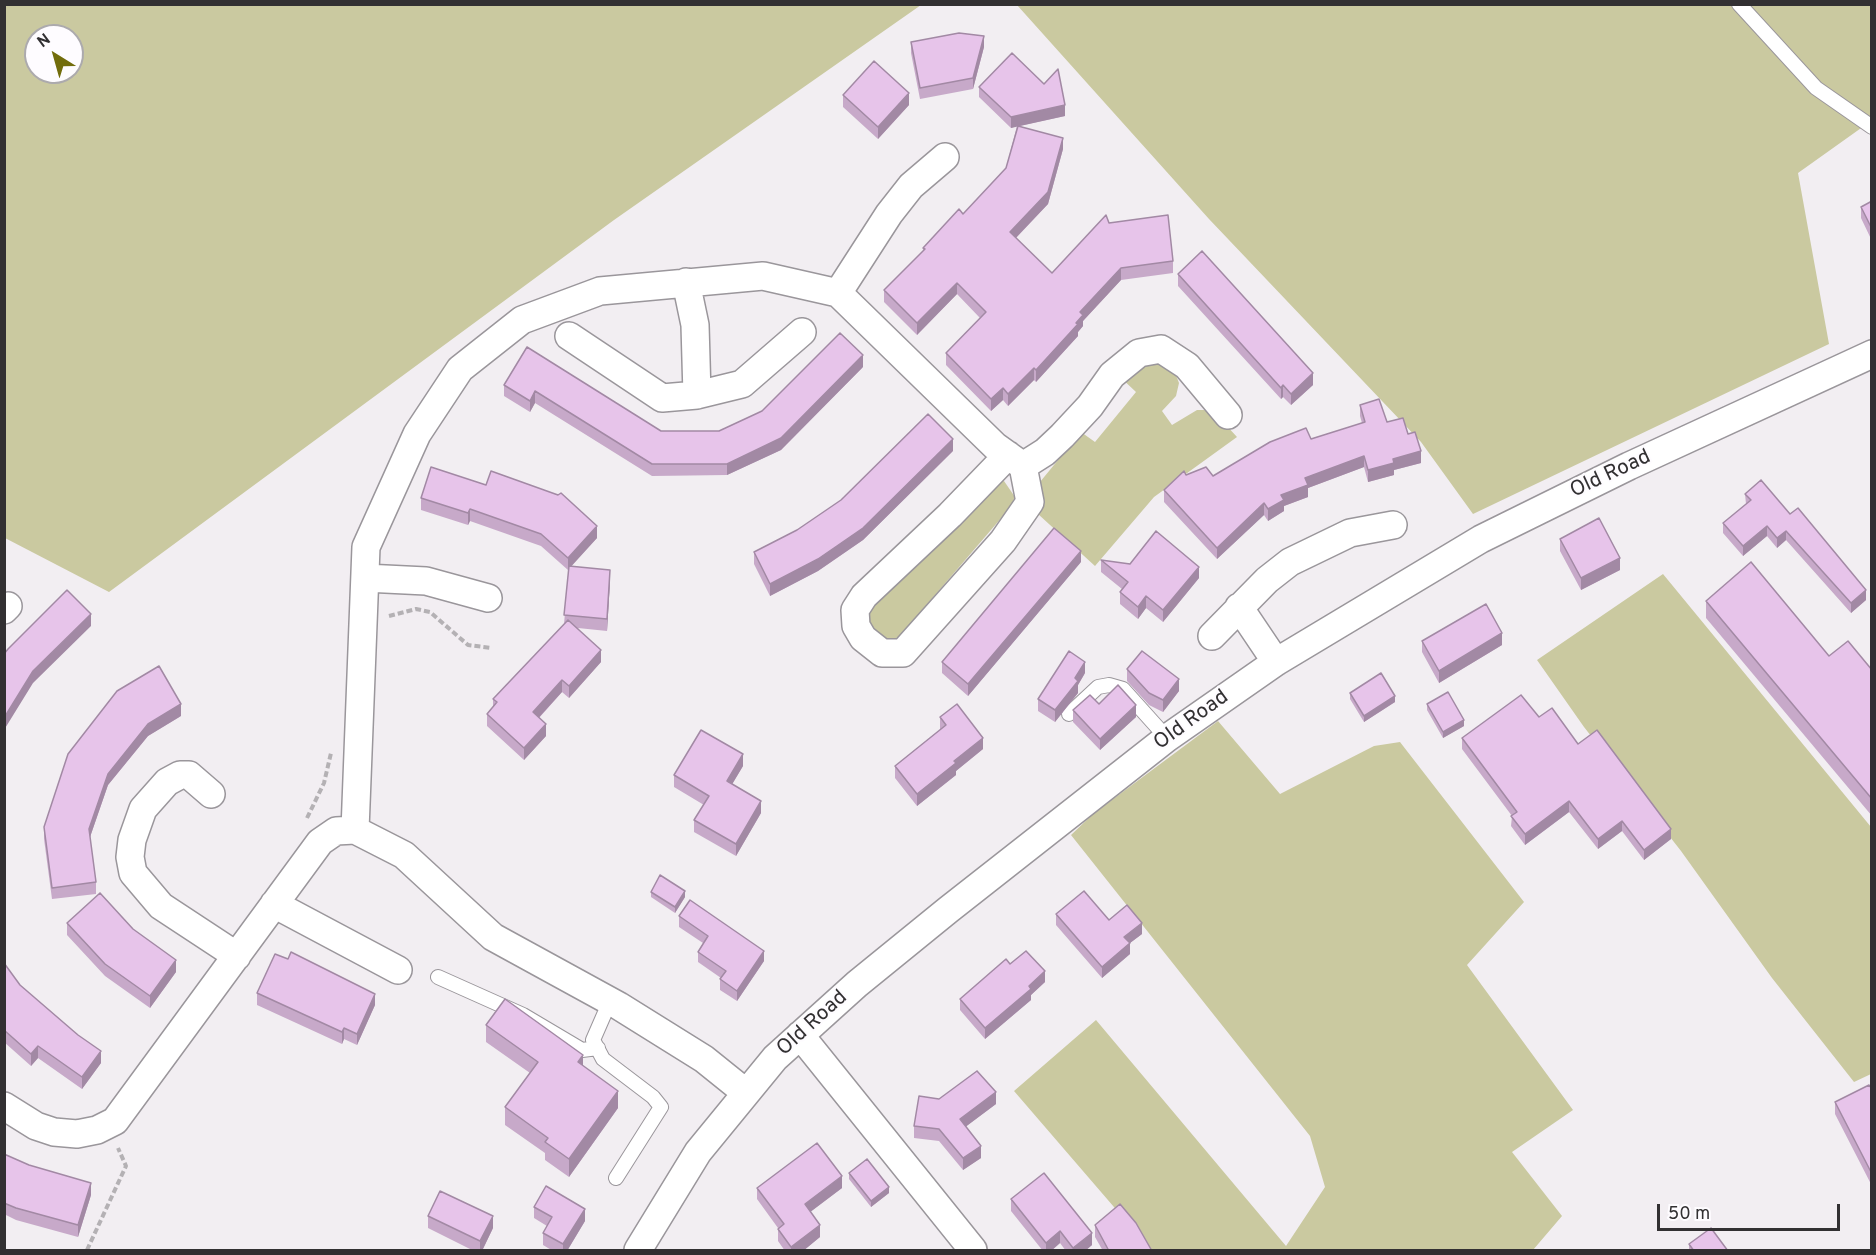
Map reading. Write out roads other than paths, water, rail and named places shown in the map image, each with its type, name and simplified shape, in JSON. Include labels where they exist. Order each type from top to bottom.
[{"type":"street","points":[[838,293],[889,214],[911,186],[945,157]]},
{"type":"street","points":[[355,830],[375,578],[366,547],[417,434],[460,369],[522,320],[600,291],[686,282],[763,276],[838,293],[995,446],[1016,460],[1030,502],[1003,542],[903,653],[882,653],[863,638],[856,626],[855,610],[864,596],[950,515],[1016,460],[1045,452],[1090,406],[1112,375],[1139,354],[1161,349],[1187,366],[1204,390],[1228,415]]},
{"type":"street","points":[[686,282],[695,325],[697,395]]},
{"type":"street","points":[[569,336],[662,398],[697,395],[742,384],[802,332]]},
{"type":"street","name":"Old Road","points":[[638,1251],[698,1152],[775,1058],[857,984],[1167,738],[1276,662],[1481,539],[1629,466],[1872,354]]},
{"type":"street","points":[[1212,636],[1267,580],[1290,562],[1350,533],[1393,525]]},
{"type":"street","points":[[375,578],[426,581],[488,598]]},
{"type":"street","points":[[1239,607],[1276,662]]},
{"type":"street","points":[[211,794],[189,775],[180,775],[167,782],[143,809],[132,840],[130,857],[133,873],[161,906],[237,956]]},
{"type":"street","points":[[4,1106],[36,1126],[54,1132],[76,1134],[114,1121],[320,842],[336,831],[355,830],[404,855],[493,937],[610,1001],[704,1059],[745,1092]]},
{"type":"street","points":[[274,904],[398,970]]},
{"type":"street","points":[[800,1035],[973,1251]]},
{"type":"lane","points":[[1739,4],[1816,88],[1872,127]]},
{"type":"lane","points":[[1069,714],[1098,687],[1109,685],[1123,689],[1167,738]]},
{"type":"lane","points":[[438,977],[523,1015],[582,1050],[598,1048]]},
{"type":"lane","points":[[610,1001],[593,1040],[603,1059],[653,1097],[661,1107],[616,1178]]}]
